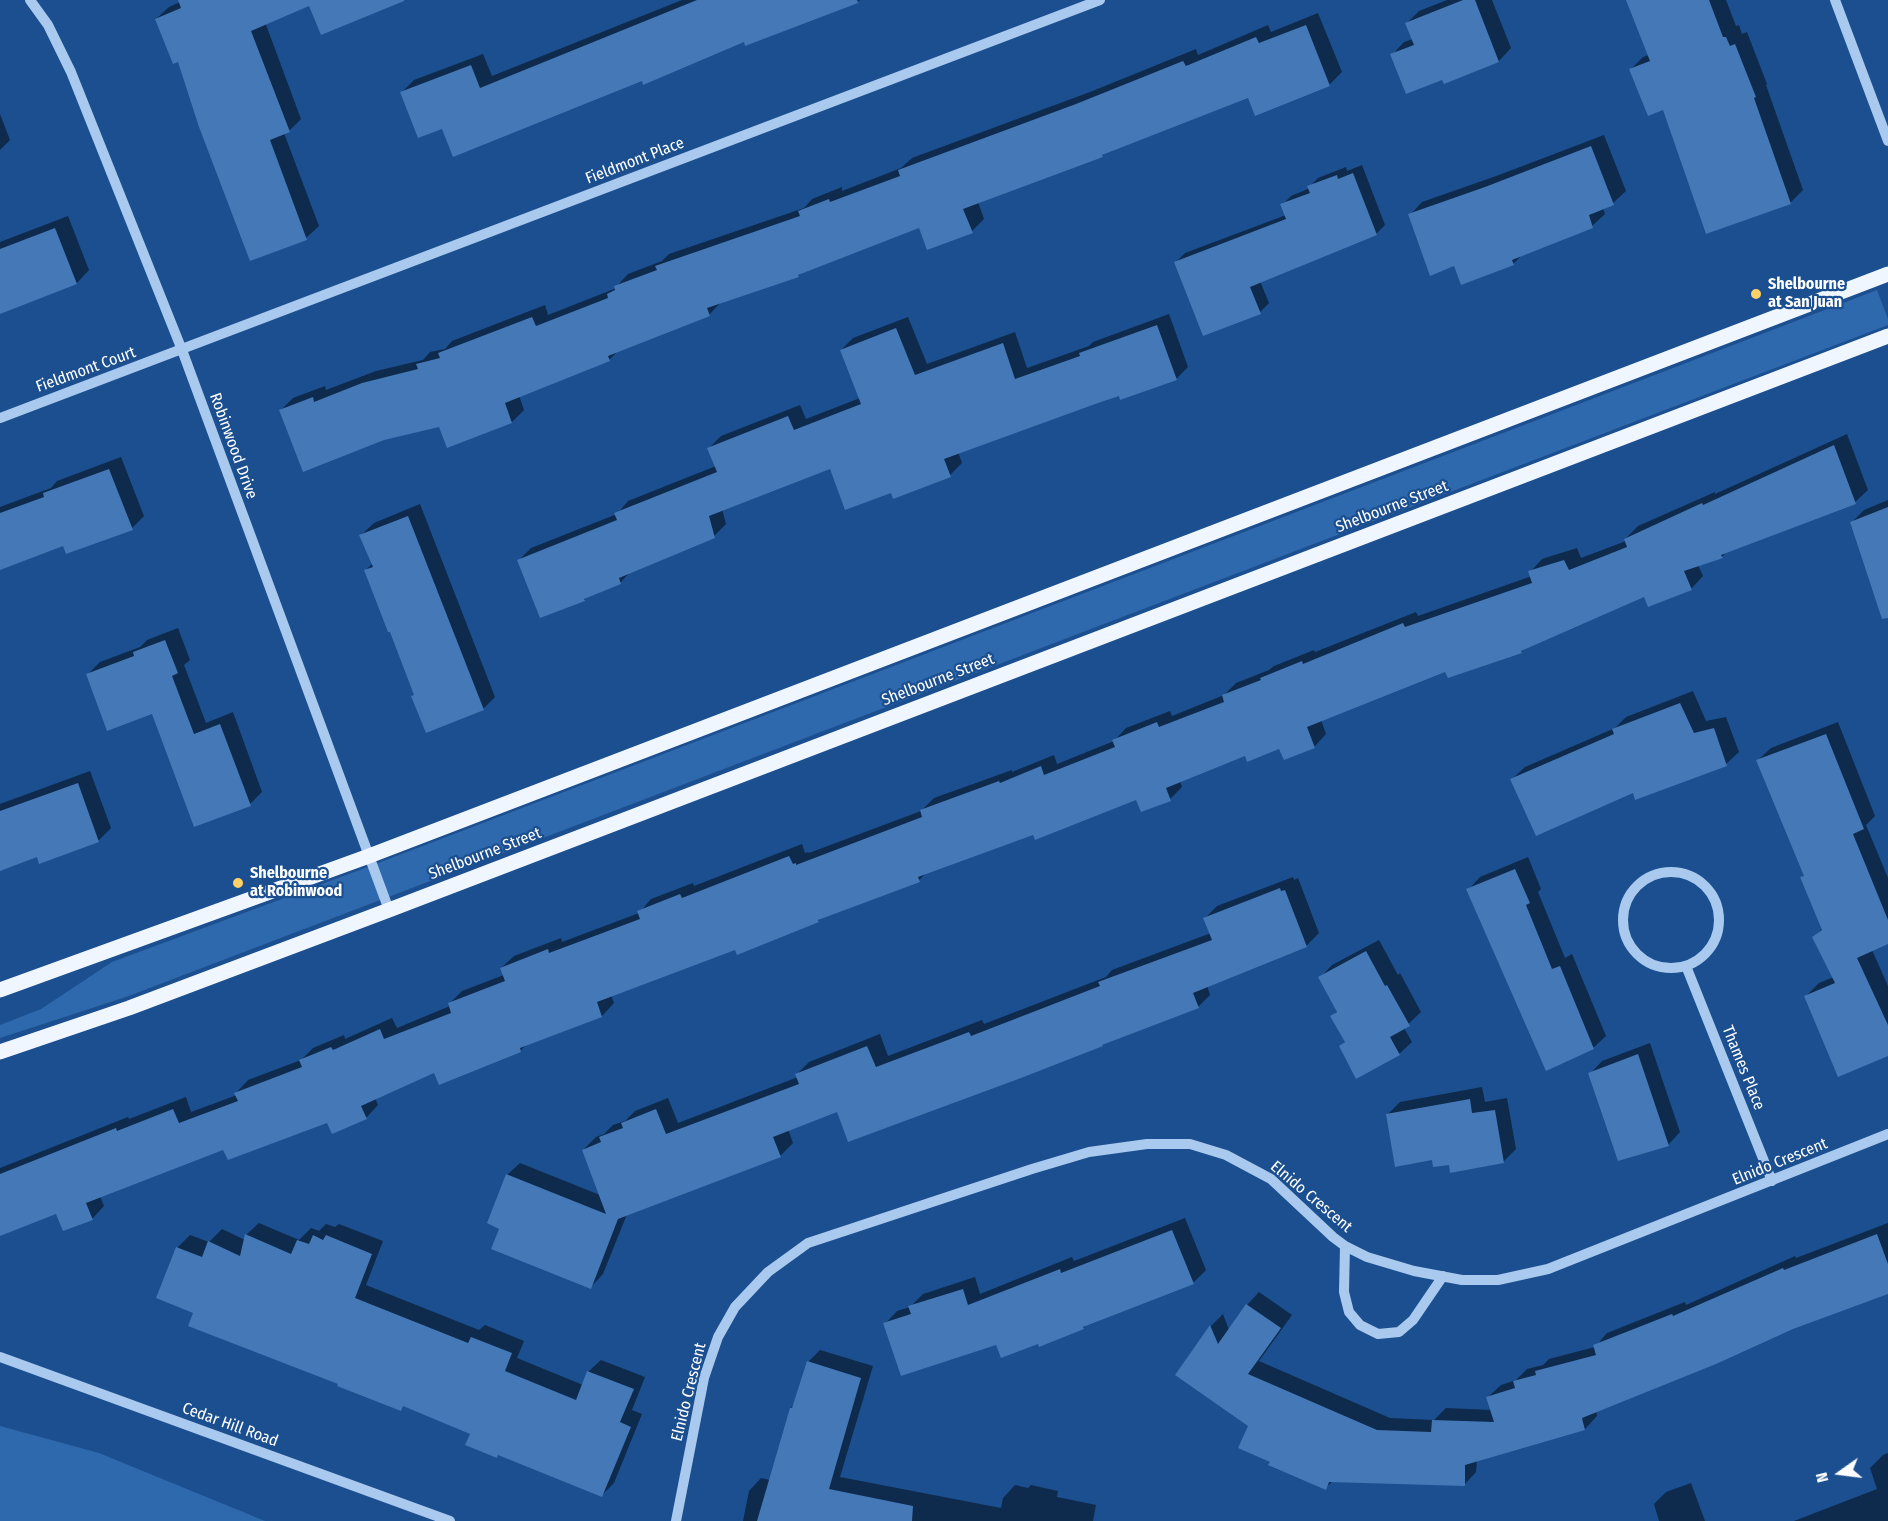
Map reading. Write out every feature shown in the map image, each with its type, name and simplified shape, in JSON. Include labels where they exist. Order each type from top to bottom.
[{"type":"main road","points":[[0,990],[369,856],[1888,274]]},
{"type":"main road","name":"Shelbourne Street","points":[[0,1052],[129,1008],[389,910],[1888,336]]},
{"type":"street","name":"Robinwood Drive","points":[[30,0],[48,25],[71,72],[182,350],[389,910]]},
{"type":"street","name":"Fieldmont Place","points":[[182,350],[1100,0]]},
{"type":"street","points":[[1835,0],[1888,141]]},
{"type":"street","name":"Fieldmont Court","points":[[0,418],[182,350]]},
{"type":"street","points":[[1665,872],[1681,872],[1695,878],[1707,888],[1716,902],[1719,917],[1718,932],[1711,947],[1700,958],[1686,966],[1671,968],[1654,965],[1641,957],[1630,945],[1624,930],[1623,915],[1628,899],[1636,886],[1650,876],[1665,872]]},
{"type":"street","name":"Thames Place","points":[[1686,966],[1772,1181]]},
{"type":"street","name":"Elnido Crescent","points":[[676,1521],[704,1378],[718,1337],[735,1307],[768,1272],[808,1243],[1089,1152],[1147,1144],[1190,1144],[1226,1155],[1271,1179],[1345,1246],[1367,1257],[1462,1280],[1498,1280],[1548,1269],[1888,1134]]},
{"type":"street","points":[[1345,1246],[1344,1292],[1349,1312],[1360,1325],[1378,1334],[1399,1332],[1413,1320],[1443,1276]]},
{"type":"street","name":"Cedar Hill Road","points":[[0,1357],[450,1521]]},
{"type":"shaded area","points":[[1877,290],[1888,325],[126,997],[0,1038],[0,1025],[41,1009],[112,962],[373,865]]},
{"type":"shaded area","points":[[0,1426],[99,1453],[265,1521],[0,1521]]},
{"type":"building","points":[[178,0],[404,0],[321,35],[309,6],[251,31],[290,132],[270,140],[307,240],[250,261],[199,127],[178,62],[173,64],[155,19],[181,8]]},
{"type":"building","points":[[697,0],[857,0],[858,3],[745,46],[744,42],[643,85],[642,81],[453,157],[442,129],[418,138],[400,92],[471,65],[480,88]]},
{"type":"building","points":[[1463,0],[1475,0],[1499,62],[1444,84],[1442,80],[1406,94],[1390,54],[1414,45],[1405,23]]},
{"type":"building","points":[[1626,0],[1709,0],[1723,37],[1726,37],[1730,46],[1735,44],[1756,97],[1754,98],[1791,204],[1706,234],[1663,110],[1648,116],[1629,69],[1650,61]]},
{"type":"building","points":[[1306,25],[1330,86],[1255,116],[1248,98],[1102,155],[1103,157],[963,209],[973,233],[927,250],[919,228],[798,275],[799,277],[707,308],[710,316],[608,356],[610,361],[505,403],[512,423],[447,448],[439,427],[384,440],[303,472],[279,410],[313,397],[314,402],[362,383],[418,369],[416,364],[440,358],[438,353],[532,317],[536,326],[608,298],[607,294],[615,290],[614,286],[657,270],[655,266],[800,216],[798,211],[829,199],[830,202],[900,176],[898,170],[1076,104],[1183,61],[1186,66],[1256,37],[1259,43]]},
{"type":"building","points":[[1591,146],[1614,205],[1589,215],[1593,228],[1512,260],[1514,265],[1461,285],[1454,266],[1430,276],[1408,214]]},
{"type":"building","points":[[1353,173],[1377,235],[1250,287],[1261,314],[1203,336],[1174,262],[1286,219],[1280,204],[1310,193],[1307,186],[1337,175],[1338,179]]},
{"type":"building","points":[[55,228],[77,284],[0,314],[0,249]]},
{"type":"building","points":[[1157,325],[1177,380],[1120,400],[1119,396],[1098,403],[944,459],[951,477],[893,499],[891,493],[845,510],[830,469],[709,516],[715,538],[619,578],[621,584],[540,618],[517,560],[617,520],[614,513],[717,472],[707,448],[788,416],[794,430],[861,404],[840,350],[896,328],[915,375],[1003,343],[1015,379]]},
{"type":"building","points":[[1834,445],[1856,504],[1721,555],[1723,558],[1684,571],[1692,590],[1648,607],[1644,597],[1521,651],[1522,653],[1448,678],[1445,672],[1307,727],[1315,748],[1284,760],[1279,749],[1247,762],[1245,756],[1166,788],[1171,801],[1141,812],[1136,800],[1035,840],[1033,835],[918,877],[920,882],[818,920],[819,922],[737,955],[735,950],[597,1002],[602,1017],[520,1048],[521,1052],[439,1085],[434,1073],[361,1106],[367,1119],[332,1134],[327,1123],[228,1160],[223,1150],[86,1203],[93,1220],[63,1231],[56,1214],[0,1236],[0,1174],[116,1128],[117,1131],[173,1109],[179,1123],[238,1101],[234,1093],[302,1067],[299,1060],[331,1047],[333,1050],[380,1029],[384,1039],[451,1013],[448,1003],[505,981],[500,968],[548,949],[549,953],[640,919],[637,911],[680,894],[682,898],[789,856],[796,865],[922,817],[920,810],[999,781],[1000,783],[1041,766],[1044,775],[1115,747],[1112,740],[1157,722],[1159,727],[1224,702],[1222,695],[1302,661],[1303,664],[1403,623],[1405,627],[1532,583],[1528,571],[1564,560],[1569,570],[1627,547],[1624,539]]},
{"type":"building","points":[[109,469],[133,530],[66,554],[63,546],[0,570],[0,513],[44,497],[43,493]]},
{"type":"building","points":[[1888,507],[1888,618],[1882,619],[1850,522]]},
{"type":"building","points":[[408,516],[484,710],[426,733],[411,696],[414,695],[364,570],[373,567],[359,535]]},
{"type":"building","points":[[165,640],[178,673],[172,676],[194,734],[220,724],[251,806],[194,827],[152,714],[107,731],[86,674],[134,656],[133,652]]},
{"type":"building","points":[[1680,703],[1694,733],[1714,728],[1727,766],[1635,800],[1633,793],[1536,836],[1510,779],[1614,734],[1612,729]]},
{"type":"building","points":[[1826,734],[1864,829],[1853,834],[1888,920],[1888,944],[1857,958],[1888,1025],[1888,1056],[1838,1077],[1804,996],[1835,983],[1812,937],[1822,930],[1800,877],[1804,876],[1756,760]]},
{"type":"building","points":[[78,783],[99,842],[39,864],[37,857],[0,871],[0,811]]},
{"type":"building","points":[[1515,869],[1530,903],[1526,905],[1552,969],[1560,966],[1594,1049],[1546,1071],[1466,889]]},
{"type":"building","points":[[1280,888],[1281,891],[1285,890],[1307,947],[1193,993],[1199,1008],[1021,1078],[848,1142],[837,1112],[773,1137],[781,1157],[618,1219],[591,1289],[491,1249],[499,1229],[487,1223],[506,1174],[606,1214],[582,1150],[601,1142],[599,1137],[623,1128],[621,1123],[656,1109],[666,1134],[799,1084],[795,1074],[867,1046],[876,1067],[969,1032],[971,1036],[1100,986],[1098,982],[1212,940],[1203,918]]},
{"type":"building","points":[[1366,951],[1410,1026],[1390,1037],[1400,1055],[1356,1079],[1339,1046],[1345,1042],[1330,1016],[1337,1012],[1318,977]]},
{"type":"building","points":[[1638,1054],[1669,1146],[1618,1161],[1588,1073]]},
{"type":"building","points":[[1470,1099],[1472,1113],[1495,1110],[1504,1163],[1450,1173],[1449,1165],[1433,1167],[1432,1160],[1395,1167],[1386,1114]]},
{"type":"building","points":[[1172,1230],[1194,1284],[1083,1327],[1084,1329],[1039,1347],[1038,1344],[1001,1358],[996,1345],[901,1376],[883,1323],[911,1314],[908,1306],[963,1289],[968,1305],[1060,1269],[1061,1273]]},
{"type":"building","points":[[245,1234],[291,1254],[297,1240],[309,1244],[313,1235],[323,1240],[326,1235],[372,1254],[355,1298],[468,1343],[471,1337],[512,1353],[505,1371],[576,1400],[587,1371],[634,1389],[620,1422],[631,1427],[602,1497],[498,1455],[497,1458],[465,1445],[470,1434],[403,1406],[401,1411],[188,1326],[193,1313],[156,1298],[176,1247],[202,1257],[208,1241],[240,1256]]},
{"type":"building","points":[[1877,1234],[1888,1264],[1888,1294],[1793,1329],[1716,1364],[1582,1418],[1585,1430],[1465,1465],[1465,1486],[1329,1482],[1326,1490],[1268,1465],[1270,1462],[1238,1448],[1248,1426],[1175,1375],[1210,1325],[1218,1344],[1246,1304],[1281,1328],[1248,1374],[1377,1430],[1431,1432],[1432,1420],[1494,1422],[1486,1397],[1515,1388],[1513,1381],[1536,1375],[1535,1371],[1596,1355],[1593,1345],[1672,1314],[1673,1316],[1783,1268],[1784,1270]]},
{"type":"building","points":[[807,1361],[861,1378],[829,1489],[913,1506],[912,1521],[757,1521],[790,1408],[792,1408]]},
{"type":"place","name":"Shelbourne at San Juan","points":[[1756,294]]},
{"type":"place","name":"Shelbourne at Robinwood","points":[[238,883]]}]
